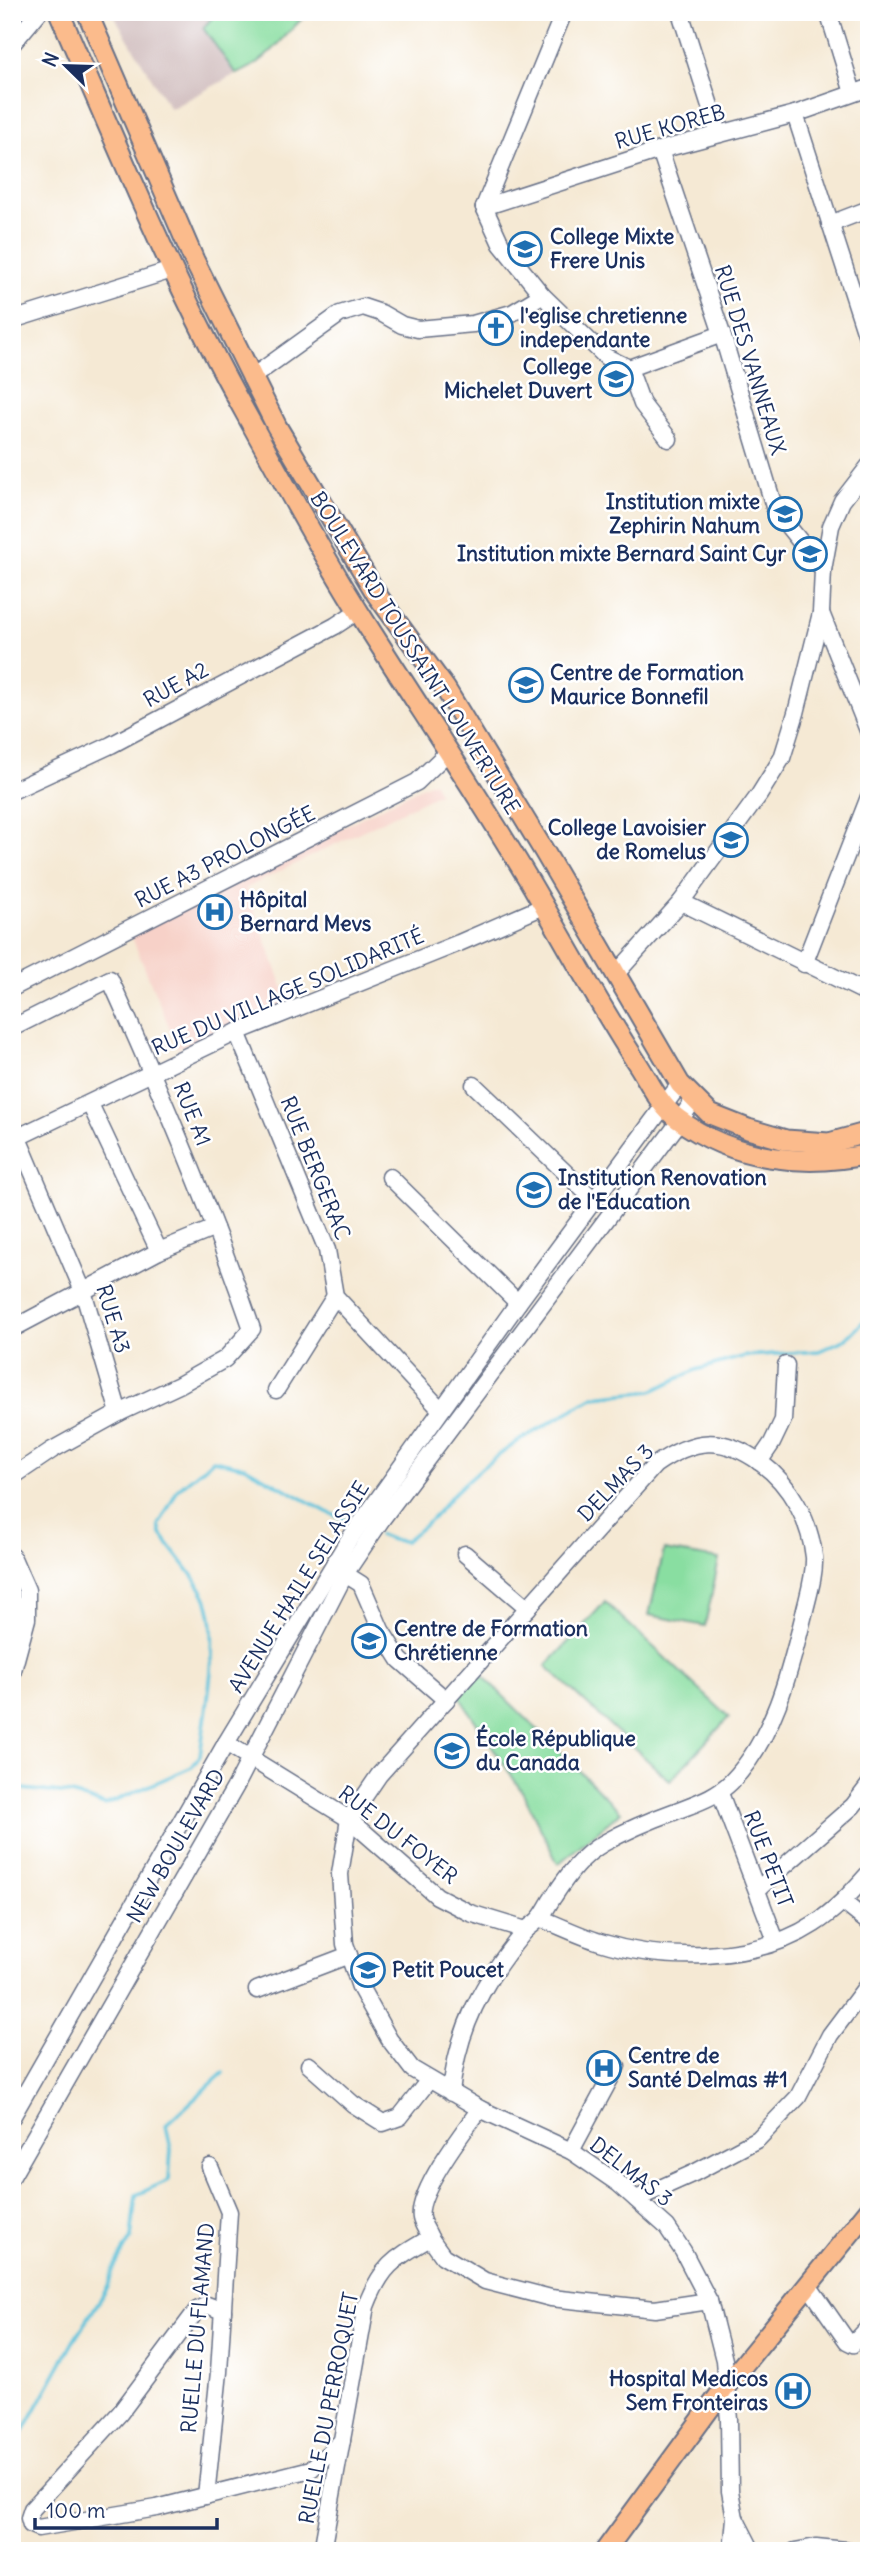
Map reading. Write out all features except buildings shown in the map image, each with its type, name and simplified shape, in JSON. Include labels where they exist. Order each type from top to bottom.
[{"type":"main road","name":"BOULEVARD TOUSSAINT LOUVERTURE","points":[[59,12],[172,270],[244,411],[358,611],[449,751],[544,906],[616,1032],[664,1107],[680,1121],[708,1136],[746,1152],[780,1160],[843,1160],[869,1154]]},
{"type":"main road","name":"BOULEVARD TOUSSAINT LOUVERTURE","points":[[87,12],[194,260],[277,427],[377,595],[445,688],[680,1084],[710,1114],[786,1140],[830,1143],[869,1132]]},
{"type":"main road","points":[[172,270],[194,260]]},
{"type":"main road","points":[[544,906],[568,892]]},
{"type":"main road","points":[[605,2551],[726,2386],[869,2210]]},
{"type":"street","points":[[12,44],[39,12]]},
{"type":"street","points":[[564,12],[484,207],[501,244],[542,295],[606,358],[629,368],[722,334]]},
{"type":"street","points":[[680,12],[719,134]]},
{"type":"street","points":[[828,12],[861,90]]},
{"type":"street","name":"RUE KOREB","points":[[484,207],[660,150],[795,114],[861,90]]},
{"type":"street","points":[[795,114],[869,343]]},
{"type":"street","name":"RUE DES VANNEAUX","points":[[660,150],[722,334],[775,510],[823,569]]},
{"type":"street","points":[[830,224],[869,209]]},
{"type":"street","points":[[12,320],[172,270]]},
{"type":"street","points":[[251,378],[340,314],[363,307],[402,325],[418,329],[473,324],[512,313],[542,295]]},
{"type":"street","points":[[629,368],[642,404],[668,439]]},
{"type":"street","points":[[615,975],[681,902],[759,795],[782,758],[821,613],[823,569],[831,526],[842,501],[869,466]]},
{"type":"street","name":"RUE A2","points":[[12,791],[111,745],[335,626],[358,611]]},
{"type":"street","points":[[821,613],[869,733]]},
{"type":"street","name":"RUE A3 PROLONGÉE","points":[[12,988],[417,782],[449,751]]},
{"type":"street","points":[[804,964],[869,797]]},
{"type":"street","points":[[681,902],[869,994]]},
{"type":"street","name":"RUE DU VILLAGE SOLIDARITÉ","points":[[14,1133],[90,1104],[237,1031],[459,943],[544,906]]},
{"type":"street","name":"RUE A1","points":[[12,1027],[110,979],[152,1072],[215,1228],[252,1329],[225,1359],[120,1413]]},
{"type":"street","name":"RUE BERGERAC","points":[[237,1031],[327,1250],[335,1296]]},
{"type":"street","name":"AVENUE HAILE SELASSIE","points":[[375,1516],[441,1410],[680,1084]]},
{"type":"street","points":[[474,1085],[594,1200]]},
{"type":"street","name":"AVENUE HAILE SELASSIE","points":[[12,2117],[226,1743],[355,1543],[694,1100]]},
{"type":"street","points":[[90,1104],[159,1251]]},
{"type":"street","name":"RUE A3","points":[[14,1133],[83,1291],[120,1413]]},
{"type":"street","points":[[390,1177],[518,1303]]},
{"type":"street","points":[[12,1329],[159,1251],[215,1228]]},
{"type":"street","points":[[276,1390],[335,1296],[441,1410]]},
{"type":"street","points":[[759,1462],[783,1420],[786,1365]]},
{"type":"street","points":[[12,1477],[52,1450],[120,1413]]},
{"type":"street","name":"DELMAS 3","points":[[451,2093],[454,2068],[465,2026],[492,1976],[526,1930],[540,1918],[576,1865],[600,1845],[628,1830],[720,1793],[744,1769],[770,1722],[791,1668],[812,1581],[812,1541],[803,1516],[774,1473],[733,1446],[713,1443],[692,1446],[669,1455],[655,1465],[379,1775],[349,1819],[340,1874],[341,1908],[349,1955],[360,1987],[389,2039],[412,2069],[451,2093],[480,2109],[571,2151],[636,2199],[667,2227],[683,2251],[709,2301],[724,2360],[729,2420],[730,2491],[735,2518]]},
{"type":"street","name":"AVENUE HAILE SELASSIE","points":[[251,1758],[345,1574],[355,1543]]},
{"type":"street","points":[[465,1554],[527,1608]]},
{"type":"street","points":[[12,1556],[27,1590],[27,1619],[12,1674]]},
{"type":"street","points":[[345,1574],[360,1584],[381,1630],[400,1660],[446,1700]]},
{"type":"street","name":"RUE DU FOYER","points":[[226,1743],[349,1819],[437,1896],[470,1913],[526,1930]]},
{"type":"street","name":"NEW BOULEVARD","points":[[12,2176],[251,1758]]},
{"type":"street","points":[[758,1889],[853,1805],[869,1785]]},
{"type":"street","name":"RUE PETIT","points":[[720,1793],[776,1941]]},
{"type":"street","points":[[540,1918],[599,1942],[639,1952],[698,1956],[743,1952],[812,1925],[844,1902],[869,1873]]},
{"type":"street","points":[[844,1902],[869,1923]]},
{"type":"street","points":[[257,1990],[349,1955]]},
{"type":"street","points":[[636,2199],[694,2174],[758,2139],[798,2097],[830,2035],[869,1983]]},
{"type":"street","points":[[309,2065],[353,2104],[383,2123],[400,2117],[429,2080]]},
{"type":"street","points":[[571,2151],[617,2066]]},
{"type":"street","points":[[480,2109],[450,2151],[422,2203],[421,2217],[430,2238],[443,2256],[485,2281],[551,2298],[655,2309],[709,2301]]},
{"type":"street","name":"RUELLE DU FLAMAND","points":[[206,2497],[229,2212],[210,2167]]},
{"type":"street","name":"RUELLE DU PERROQUET","points":[[322,2551],[366,2306],[375,2283],[392,2261],[430,2238]]},
{"type":"street","points":[[808,2285],[847,2340],[853,2343],[857,2341],[869,2327]]},
{"type":"street","points":[[223,2311],[207,2305],[197,2309],[120,2413],[32,2510],[29,2518],[31,2525],[38,2528],[157,2508],[312,2469],[342,2441]]},
{"type":"street","points":[[732,2551],[735,2518]]},
{"type":"street","points":[[735,2518],[752,2551]]},
{"type":"street","points":[[795,2551],[816,2547],[856,2551]]},
{"type":"shaded area","points":[[112,12],[217,12],[203,28],[236,74],[170,109]]},
{"type":"shaded area","name":"Hôpital Bernard Mevs","points":[[433,781],[439,793],[246,888],[289,1003],[178,1048],[131,935]]},
{"type":"green space","points":[[217,12],[309,12],[258,63],[236,74],[203,28]]},
{"type":"green space","points":[[664,1550],[719,1559],[705,1626],[649,1615]]},
{"type":"green space","points":[[605,1602],[729,1717],[670,1781],[546,1666]]},
{"type":"green space","points":[[480,1673],[621,1812],[558,1864],[523,1793],[458,1695]]},
{"type":"waterway","points":[[379,1535],[405,1541],[431,1520],[455,1492],[484,1466],[517,1442],[594,1397],[652,1391],[696,1370],[745,1356],[819,1351],[846,1339],[869,1316]]},
{"type":"waterway","points":[[12,1788],[71,1794],[105,1805],[192,1767],[200,1756],[211,1674],[210,1612],[201,1588],[161,1534],[159,1525],[178,1489],[213,1460],[245,1467],[327,1512],[353,1523]]},
{"type":"waterway","points":[[12,2452],[73,2342],[108,2287],[113,2269],[131,2238],[136,2195],[169,2180],[171,2149],[166,2125],[223,2073]]},
{"type":"place","name":"College Mixte Frere Unis","points":[[525,249]]},
{"type":"place","name":"l'eglise chretienne independante","points":[[496,328]]},
{"type":"place","name":"College Michelet Duvert","points":[[616,379]]},
{"type":"place","name":"Institution mixte Zephirin Nahum","points":[[785,514]]},
{"type":"place","name":"Institution mixte Bernard Saint Cyr","points":[[810,554]]},
{"type":"place","name":"Centre de Formation Maurice Bonnefil","points":[[526,685]]},
{"type":"place","name":"College Lavoisier de Romelus","points":[[731,840]]},
{"type":"place","name":"Hôpital Bernard Mevs","points":[[215,912]]},
{"type":"place","name":"Institution Renovation de l'Education","points":[[534,1190]]},
{"type":"place","name":"Centre de Formation Chrétienne","points":[[369,1641]]},
{"type":"place","name":"École République du Canada","points":[[452,1751]]},
{"type":"place","name":"Petit Poucet","points":[[368,1970]]},
{"type":"place","name":"Centre de Santé Delmas #1","points":[[604,2068]]},
{"type":"place","name":"Hospital Medicos Sem Fronteiras","points":[[793,2391]]}]
